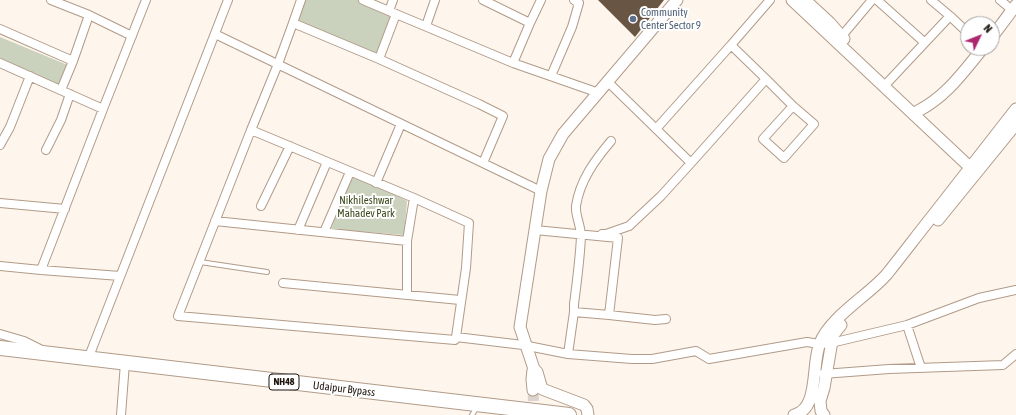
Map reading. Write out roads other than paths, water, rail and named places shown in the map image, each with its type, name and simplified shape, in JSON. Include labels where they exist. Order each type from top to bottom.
[{"type":"highway","name":"Udaipur Bypass","points":[[0,348],[125,363],[475,410],[569,415]]},
{"type":"street","points":[[51,0],[90,15],[132,36]]},
{"type":"street","points":[[41,270],[146,0]]},
{"type":"street","points":[[88,359],[228,0]]},
{"type":"street","points":[[301,0],[278,64],[178,316],[455,340],[456,337],[527,346],[568,354],[632,360],[652,359],[696,351],[709,359],[807,342],[819,344]]},
{"type":"street","points":[[363,0],[513,63],[599,93]]},
{"type":"street","points":[[378,59],[392,12],[393,0]]},
{"type":"street","points":[[426,26],[435,0]]},
{"type":"street","points":[[483,0],[530,23]]},
{"type":"street","points":[[513,63],[541,0]]},
{"type":"street","points":[[551,76],[572,26],[579,3],[574,0]]},
{"type":"street","points":[[588,415],[587,409],[584,405],[542,388],[520,327],[541,191],[549,159],[563,134],[678,0]]},
{"type":"street","points":[[656,129],[770,0]]},
{"type":"street","points":[[792,0],[841,37],[976,168]]},
{"type":"street","points":[[805,0],[826,25],[976,168]]},
{"type":"street","points":[[931,0],[960,25]]},
{"type":"street","points":[[1000,0],[1014,8],[1000,26]]},
{"type":"street","points":[[841,37],[871,1],[924,42]]},
{"type":"street","points":[[61,90],[90,15]]},
{"type":"street","points":[[888,82],[950,16]]},
{"type":"street","points":[[293,23],[378,59],[503,116],[483,163]]},
{"type":"street","points":[[0,29],[73,61]]},
{"type":"street","points":[[215,34],[541,191]]},
{"type":"street","points":[[730,45],[793,106],[814,124],[784,158],[763,138],[793,106]]},
{"type":"street","points":[[918,111],[931,104],[945,93],[976,56]]},
{"type":"street","points":[[0,63],[103,109]]},
{"type":"street","points":[[0,145],[10,127],[30,76]]},
{"type":"street","points":[[581,234],[606,234],[629,226],[661,196],[766,79]]},
{"type":"street","points":[[608,82],[691,163]]},
{"type":"street","points":[[46,150],[61,120],[70,94]]},
{"type":"street","points":[[794,415],[799,414],[806,407],[811,398],[819,344],[832,334],[890,278],[976,168],[1016,109]]},
{"type":"street","points":[[376,183],[402,124]]},
{"type":"street","points":[[824,415],[819,406],[826,374],[832,334],[843,314],[886,275],[976,168],[1016,124]]},
{"type":"street","points":[[251,130],[414,198],[469,223],[466,268],[460,300],[456,337]]},
{"type":"street","points":[[568,354],[574,312],[581,234],[576,207],[581,188],[589,170],[598,156],[612,141]]},
{"type":"street","points":[[262,206],[290,146]]},
{"type":"street","points":[[298,230],[327,162]]},
{"type":"street","points":[[324,232],[350,172]]},
{"type":"street","points":[[407,295],[407,241],[414,198]]},
{"type":"street","points":[[0,203],[65,209]]},
{"type":"street","points":[[215,221],[407,241]]},
{"type":"street","points":[[535,230],[618,238],[609,315]]},
{"type":"street","points":[[0,266],[120,276]]},
{"type":"street","points":[[283,283],[460,300]]},
{"type":"street","points":[[832,334],[850,339],[907,325],[979,298],[1016,290]]},
{"type":"street","points":[[574,312],[655,320],[666,319]]},
{"type":"street","points":[[907,325],[921,368]]},
{"type":"street","points":[[832,334],[840,333],[843,337],[850,339]]},
{"type":"street","points":[[0,334],[24,341],[50,354]]},
{"type":"street","points":[[814,374],[889,369],[1003,365],[1016,354]]},
{"type":"street","points":[[121,415],[125,363]]},
{"type":"street","points":[[533,390],[532,379],[534,369]]},
{"type":"lane","points":[[199,262],[267,272]]},
{"type":"tunnel","points":[[533,390],[534,415]]},
{"type":"place","name":"Community Center Sector 9","points":[[633,19]]},
{"type":"park label","name":"Nikhileshwar Mahadev Park","points":[[366,207]]}]
